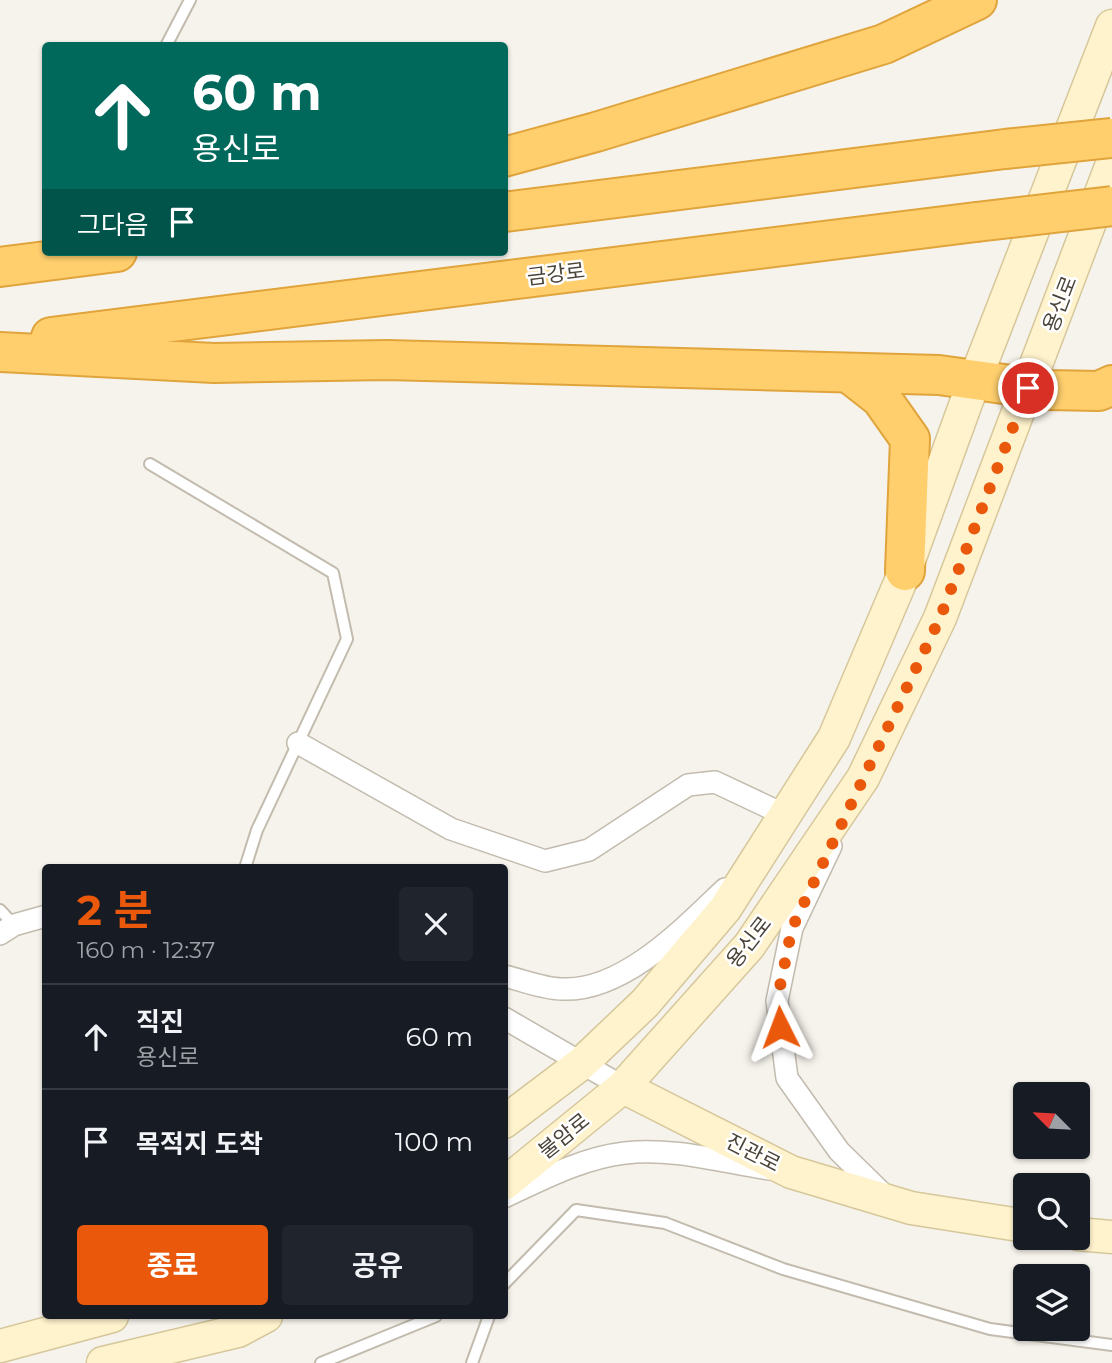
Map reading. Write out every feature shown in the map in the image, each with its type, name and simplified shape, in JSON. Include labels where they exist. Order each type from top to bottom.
[{"type":"highway","points":[[508,156],[596,132],[884,44],[977,0]]},
{"type":"highway","points":[[508,211],[1112,138]]},
{"type":"highway","name":"금강로","points":[[0,344],[1112,206]]},
{"type":"highway","points":[[0,267],[86,256]]},
{"type":"highway","points":[[0,352],[214,363],[387,360],[849,373],[976,379],[1028,388],[1098,391],[1112,385]]},
{"type":"highway","points":[[849,373],[881,398],[910,439],[905,571]]},
{"type":"street","points":[[508,1119],[582,1063],[645,1003],[725,909],[834,738],[905,571],[1112,26]]},
{"type":"street","name":"용신로","points":[[623,1087],[749,946],[863,778],[940,618],[1112,164]]},
{"type":"street","points":[[298,743],[451,829],[545,861],[589,850],[688,785],[715,782],[785,815]]},
{"type":"street","points":[[863,778],[792,928],[777,1001],[787,1078],[839,1151],[890,1201]]},
{"type":"street","points":[[508,977],[562,989],[609,982],[676,935],[755,862]]},
{"type":"street","points":[[5,923],[42,917]]},
{"type":"street","name":"진관로","points":[[508,1020],[623,1087],[791,1172],[911,1208],[1013,1224]]},
{"type":"street","name":"불암로","points":[[508,1181],[623,1087]]},
{"type":"street","points":[[508,1195],[573,1165],[625,1153],[674,1155],[791,1172]]},
{"type":"street","points":[[1090,1235],[1112,1237]]},
{"type":"street","points":[[0,1346],[101,1319]]},
{"type":"street","points":[[103,1363],[238,1331],[260,1319]]},
{"type":"lane","points":[[168,42],[190,0]]},
{"type":"lane","points":[[149,464],[333,573],[347,639],[257,830],[246,864]]},
{"type":"lane","points":[[508,1280],[576,1210],[665,1223],[783,1269],[990,1329],[1112,1345]]},
{"type":"lane","points":[[321,1363],[429,1319]]},
{"type":"lane","points":[[472,1363],[488,1319]]},
{"type":"route","points":[[780,1027],[777,1001],[792,928],[940,618],[1028,388]]}]
